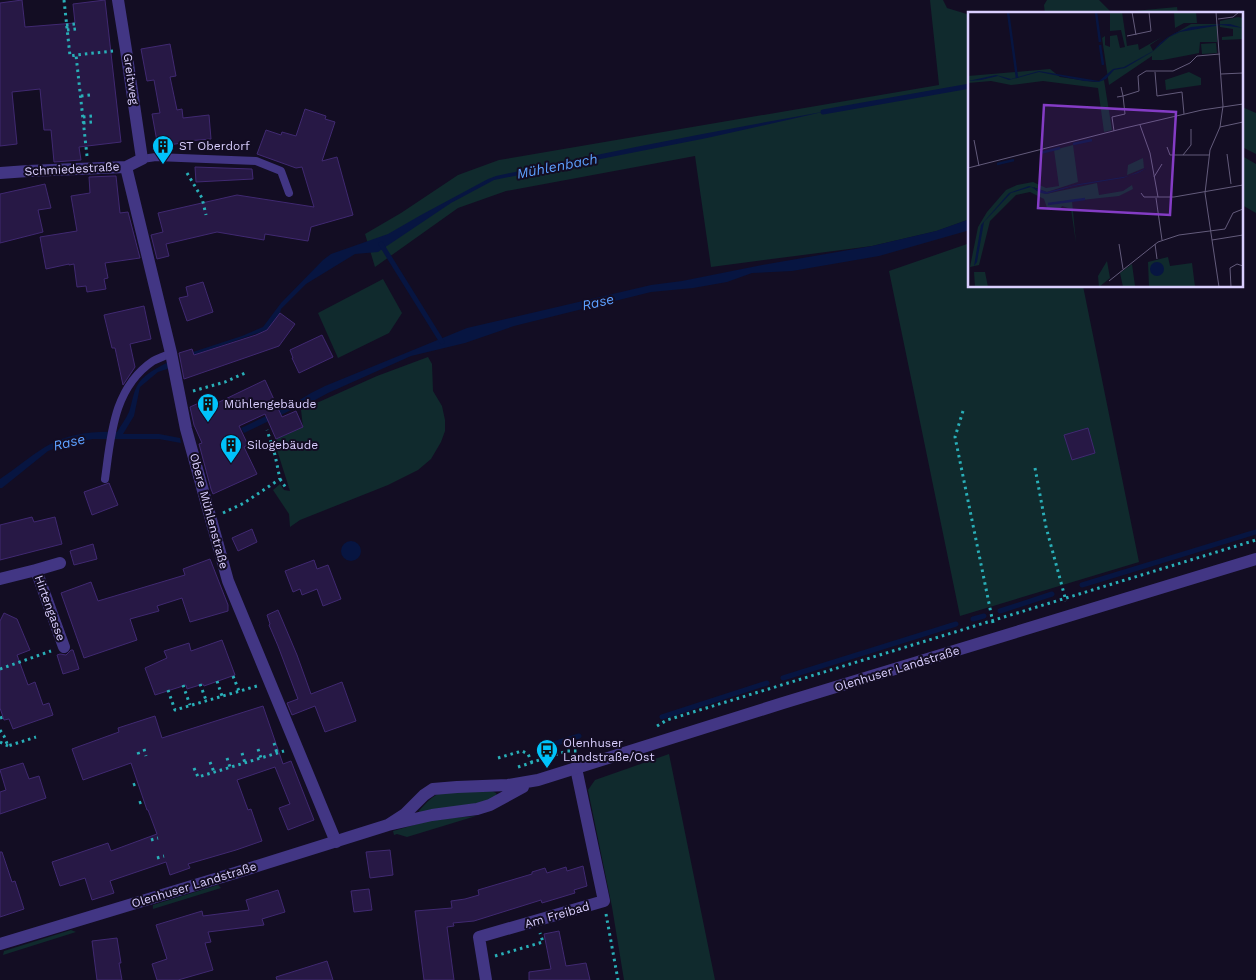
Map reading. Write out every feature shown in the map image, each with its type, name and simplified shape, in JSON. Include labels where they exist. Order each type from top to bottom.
[{"type":"street","name":"Greitweg","points":[[118,0],[142,159]]},
{"type":"street","name":"Schmiedestraße","points":[[0,174],[126,167],[142,159]]},
{"type":"street","name":"Obere Mühlenstraße","points":[[126,167],[172,360],[186,429],[228,581],[336,842]]},
{"type":"street","name":"Olenhuser Landstraße","points":[[388,825],[405,814],[424,795],[433,789],[508,786],[538,780],[783,703],[1256,559]]},
{"type":"street","name":"Hirtengasse","points":[[0,579],[60,563]]},
{"type":"street","name":"Hirtengasse","points":[[36,570],[64,647]]},
{"type":"street","name":"Am Freibad","points":[[486,980],[479,937],[604,901],[576,768]]},
{"type":"street","name":"Olenhuser Landstraße","points":[[0,944],[388,825],[432,815],[477,809],[490,805],[538,780]]},
{"type":"lane","points":[[142,159],[156,157],[256,161],[281,171],[289,193]]},
{"type":"lane","points":[[105,479],[112,430],[128,386],[138,374],[154,361],[172,360]]},
{"type":"path","points":[[64,0],[70,56],[126,50]]},
{"type":"path","points":[[67,27],[76,26]]},
{"type":"path","points":[[76,55],[88,169]]},
{"type":"path","points":[[80,96],[90,95]]},
{"type":"path","points":[[83,117],[93,116]]},
{"type":"path","points":[[83,123],[93,122]]},
{"type":"path","points":[[188,173],[202,198],[206,215]]},
{"type":"path","points":[[180,395],[225,382],[245,373]]},
{"type":"path","points":[[963,411],[955,437],[993,621]]},
{"type":"path","points":[[267,430],[280,479],[286,488],[288,487]]},
{"type":"path","points":[[1035,468],[1046,527],[1065,599]]},
{"type":"path","points":[[211,518],[244,503],[280,479]]},
{"type":"path","points":[[651,729],[667,720],[1256,540]]},
{"type":"path","points":[[0,669],[64,647]]},
{"type":"path","points":[[233,676],[239,692]]},
{"type":"path","points":[[217,681],[222,696]]},
{"type":"path","points":[[168,690],[175,710],[270,683]]},
{"type":"path","points":[[200,684],[206,700]]},
{"type":"path","points":[[183,685],[190,705]]},
{"type":"path","points":[[0,730],[8,746]]},
{"type":"path","points":[[0,742],[8,746],[36,737]]},
{"type":"path","points":[[274,743],[277,753]]},
{"type":"path","points":[[194,768],[198,777],[296,747]]},
{"type":"path","points":[[258,749],[261,758]]},
{"type":"path","points":[[144,750],[146,756]]},
{"type":"path","points":[[532,762],[567,752],[583,750]]},
{"type":"path","points":[[498,758],[522,751],[528,754],[538,780]]},
{"type":"path","points":[[138,752],[140,758]]},
{"type":"path","points":[[242,753],[245,762]]},
{"type":"path","points":[[227,758],[230,767]]},
{"type":"path","points":[[210,762],[214,772]]},
{"type":"path","points":[[133,785],[138,783]]},
{"type":"path","points":[[139,803],[144,801]]},
{"type":"path","points":[[151,840],[158,838]]},
{"type":"path","points":[[157,858],[164,856]]},
{"type":"path","points":[[604,901],[618,980]]},
{"type":"path","points":[[483,959],[543,942],[536,921]]},
{"type":"green space","points":[[930,0],[943,0],[947,8],[968,14],[968,220],[937,231],[872,246],[711,267],[695,156],[506,191],[458,208],[375,267],[365,234],[401,213],[458,175],[499,160],[939,85]]},
{"type":"green space","points":[[1047,0],[1099,0],[1111,12],[1045,12],[1044,5]]},
{"type":"green space","points":[[1177,7],[1178,12],[1123,12]]},
{"type":"green space","points":[[1244,108],[1256,113],[1256,154],[1244,148]]},
{"type":"green space","points":[[1244,157],[1256,164],[1256,213],[1244,206]]},
{"type":"green space","points":[[968,244],[968,288],[1083,288],[1139,562],[960,616],[889,271]]},
{"type":"green space","points":[[383,279],[402,313],[389,333],[338,358],[318,313]]},
{"type":"green space","points":[[428,357],[432,364],[433,391],[442,406],[445,420],[445,431],[431,459],[418,470],[388,485],[300,520],[290,527],[289,514],[273,490],[280,484],[284,490],[290,491],[277,450],[276,439],[303,427],[301,410],[377,376]]},
{"type":"green space","points":[[669,754],[715,980],[624,980],[612,907],[588,790],[595,780]]},
{"type":"green space","points":[[492,791],[497,796],[481,803],[419,813],[429,800],[442,792]]},
{"type":"green space","points":[[476,816],[407,837],[394,835],[393,831],[428,821]]},
{"type":"green space","points":[[218,885],[221,888],[153,909],[153,905]]},
{"type":"green space","points":[[71,930],[76,932],[3,955],[4,951]]},
{"type":"water","points":[[827,111],[707,138],[494,180],[451,203],[378,252],[355,254],[306,284],[281,309],[267,330],[194,355],[193,352],[263,327],[281,303],[331,254],[388,234],[488,179],[620,150]]},
{"type":"water","name":"Rase","points":[[968,220],[968,231],[879,256],[792,271],[752,273],[727,282],[693,288],[651,292],[514,326],[465,343],[411,356],[244,433],[241,428],[325,386],[467,328],[651,285],[872,246],[936,231]]},
{"type":"water","name":"Rase","points":[[168,362],[170,368],[158,372],[140,387],[134,416],[123,434],[159,434],[180,438],[181,443],[159,439],[93,439],[70,443],[48,451],[0,488],[0,479],[53,443],[80,434],[117,432],[129,412],[139,383],[148,374]]},
{"type":"water","points":[[347,541],[355,541],[361,547],[361,555],[355,561],[347,561],[341,555],[341,547]]},
{"type":"building","points":[[22,0],[25,27],[75,23],[73,4],[105,0],[121,142],[79,147],[81,160],[54,162],[51,130],[44,130],[40,89],[12,92],[17,144],[0,146],[0,3]]},
{"type":"building","points":[[170,44],[176,76],[170,77],[177,110],[182,109],[183,118],[209,115],[211,139],[187,141],[158,147],[152,114],[160,113],[154,80],[147,81],[141,49]]},
{"type":"building","points":[[305,109],[326,116],[325,119],[335,122],[322,161],[337,157],[353,215],[311,227],[308,241],[265,234],[264,240],[217,232],[166,244],[169,256],[157,259],[151,235],[163,232],[158,213],[237,195],[314,207],[302,167],[296,168],[257,154],[266,130],[281,135],[282,132],[296,136]]},
{"type":"building","points":[[195,167],[252,169],[253,179],[196,182]]},
{"type":"building","points":[[116,176],[120,213],[128,212],[140,258],[105,263],[108,278],[104,279],[106,289],[87,292],[86,286],[77,287],[74,264],[46,269],[40,237],[77,231],[71,196],[90,193],[89,177]]},
{"type":"building","points":[[45,184],[51,208],[38,210],[43,232],[0,243],[0,194]]},
{"type":"building","points":[[203,282],[213,312],[187,321],[179,298],[188,296],[186,287]]},
{"type":"building","points":[[144,306],[151,339],[130,344],[135,367],[123,385],[115,348],[112,348],[104,315]]},
{"type":"building","points":[[280,313],[295,324],[279,346],[184,379],[179,353],[192,349],[194,355],[256,335],[267,330]]},
{"type":"building","points":[[322,335],[333,357],[299,373],[290,350]]},
{"type":"building","points":[[265,380],[282,417],[296,411],[303,427],[276,439],[265,414],[239,426],[248,445],[244,447],[257,474],[213,494],[199,444],[202,443],[194,425],[190,407],[208,399],[210,403],[214,402],[215,404]]},
{"type":"building","points":[[1088,428],[1095,453],[1072,460],[1064,435]]},
{"type":"building","points":[[109,483],[118,505],[92,515],[84,492]]},
{"type":"building","points":[[32,517],[34,522],[55,517],[62,544],[0,560],[0,525]]},
{"type":"building","points":[[252,529],[257,542],[238,551],[232,538]]},
{"type":"building","points":[[93,544],[97,559],[74,565],[70,551]]},
{"type":"building","points":[[210,559],[228,605],[228,611],[190,622],[182,598],[157,606],[159,611],[130,619],[137,640],[84,658],[61,593],[91,582],[98,601],[185,575],[183,569]]},
{"type":"building","points":[[314,560],[317,569],[328,565],[341,599],[323,606],[317,589],[302,595],[300,589],[293,592],[285,571]]},
{"type":"building","points":[[278,610],[311,694],[342,682],[356,721],[325,732],[315,706],[292,715],[287,703],[298,699],[269,625],[267,615]]},
{"type":"building","points":[[4,613],[17,619],[30,650],[17,655],[28,685],[35,682],[43,705],[49,703],[53,715],[13,729],[9,719],[4,720],[0,708],[0,621]]},
{"type":"building","points":[[222,640],[235,675],[204,686],[203,684],[187,689],[186,685],[155,695],[145,668],[167,658],[164,651],[189,643],[191,651]]},
{"type":"building","points":[[73,650],[79,669],[63,674],[57,655],[66,655]]},
{"type":"building","points":[[263,706],[283,764],[291,761],[314,820],[288,830],[279,808],[290,804],[275,767],[237,780],[248,810],[251,809],[262,841],[188,864],[190,868],[170,875],[166,862],[110,881],[114,893],[92,900],[85,878],[60,886],[52,862],[108,843],[111,851],[157,834],[131,763],[83,780],[72,749],[119,732],[118,728],[155,716],[162,738]]},
{"type":"building","points":[[23,763],[29,779],[39,776],[46,798],[0,814],[0,792],[6,790],[0,770]]},
{"type":"building","points":[[390,850],[393,875],[370,878],[366,852]]},
{"type":"building","points":[[0,852],[2,852],[12,882],[15,881],[24,909],[0,917]]},
{"type":"building","points":[[583,866],[587,886],[574,890],[575,893],[542,903],[541,900],[474,921],[453,923],[454,926],[447,927],[454,980],[424,980],[415,911],[452,908],[451,901],[479,895],[478,890],[532,874],[532,872],[545,868],[547,873],[566,867],[567,871]]},
{"type":"building","points":[[369,889],[372,910],[354,912],[351,891]]},
{"type":"building","points":[[278,890],[285,912],[262,919],[264,925],[208,932],[211,942],[205,943],[213,970],[178,980],[157,980],[152,964],[167,959],[156,925],[202,911],[203,916],[249,910],[246,900]]},
{"type":"building","points":[[559,931],[566,966],[586,963],[590,980],[529,980],[529,972],[551,969],[544,934]]},
{"type":"building","points":[[117,938],[122,980],[97,980],[92,941]]},
{"type":"building","points":[[327,961],[333,980],[277,980],[276,977]]},
{"type":"waterway","name":"Mühlenbach","points":[[823,112],[968,86]]},
{"type":"waterway","points":[[381,244],[442,342]]},
{"type":"waterway","points":[[1082,585],[1256,532]]},
{"type":"waterway","points":[[1000,611],[1052,594]]},
{"type":"waterway","points":[[973,619],[984,616]]},
{"type":"waterway","points":[[783,678],[956,624]]},
{"type":"waterway","points":[[662,717],[767,683]]},
{"type":"waterway","points":[[541,748],[579,736]]},
{"type":"place","name":"ST Oberdorf","points":[[163,165]]},
{"type":"place","name":"Mühlengebäude","points":[[208,423]]},
{"type":"place","name":"Silogebäude","points":[[231,464]]},
{"type":"place","name":"Olenhuser Landstraße/Ost","points":[[547,769]]}]
